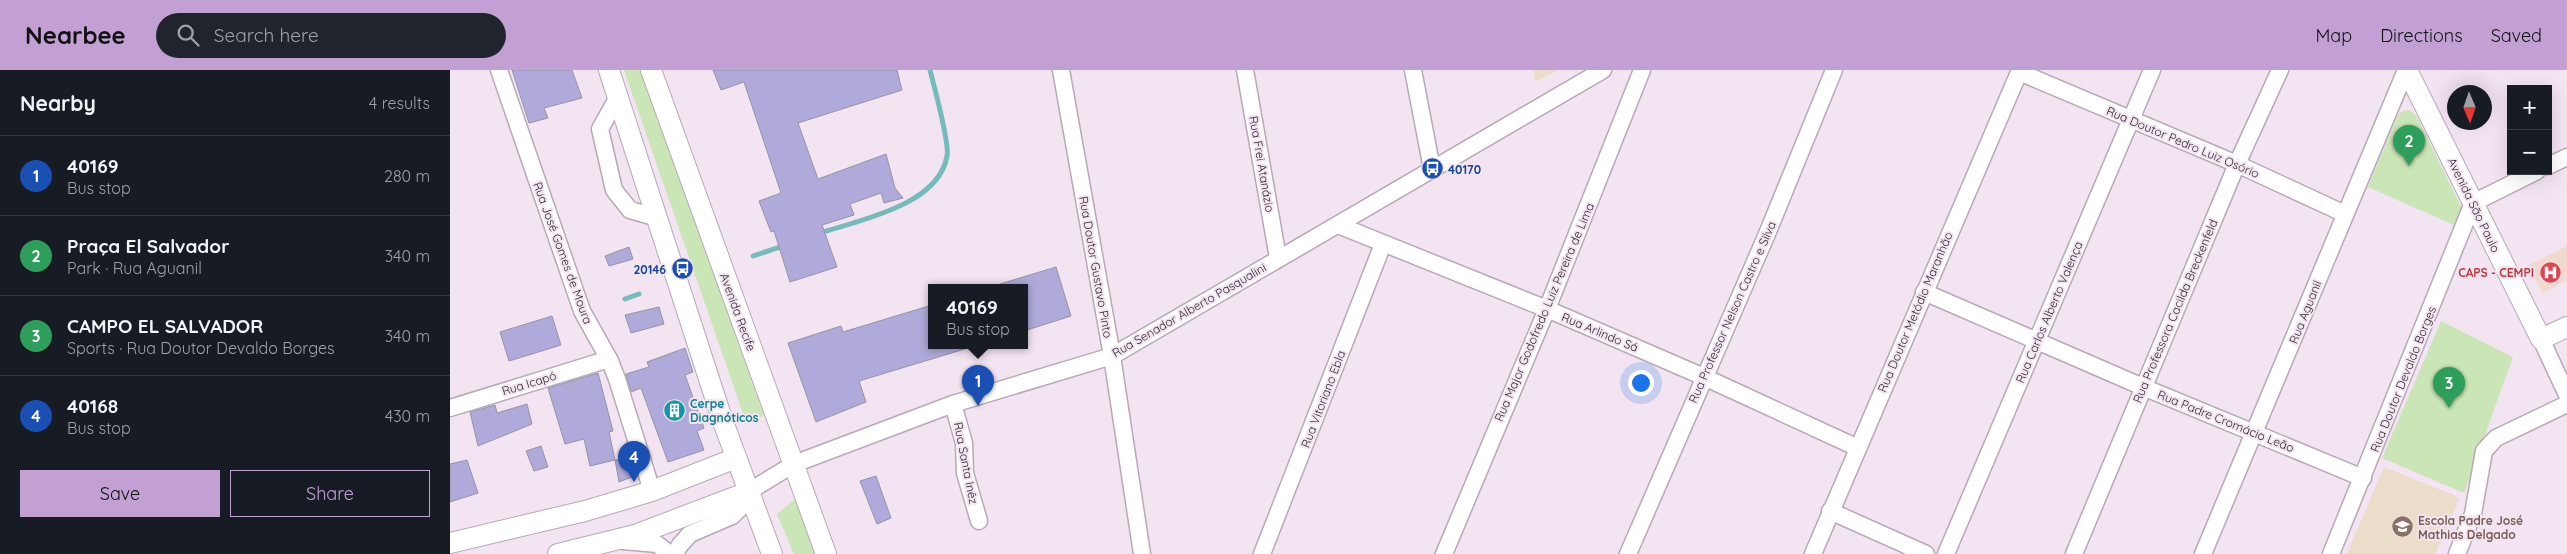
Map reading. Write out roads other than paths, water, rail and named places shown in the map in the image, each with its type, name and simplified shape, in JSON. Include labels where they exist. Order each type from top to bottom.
[{"type":"main road","points":[[609,70],[736,458],[772,554]]},
{"type":"main road","name":"Avenida Recife","points":[[651,70],[826,554]]},
{"type":"main road","name":"Avenida São Paulo","points":[[2407,70],[2541,339]]},
{"type":"main road","points":[[2541,339],[2567,327]]},
{"type":"main road","points":[[450,543],[585,511],[652,491],[736,458]]},
{"type":"main road","points":[[558,554],[676,521],[748,492]]},
{"type":"street","name":"Rua José Gomes de Moura","points":[[499,70],[582,312],[609,359],[652,491]]},
{"type":"street","name":"Rua Doutor Gustavo Pinto","points":[[1061,70],[1112,356],[1142,554]]},
{"type":"street","name":"Rua Frei Atanázio","points":[[1245,70],[1278,258]]},
{"type":"street","points":[[1413,70],[1432,169]]},
{"type":"street","name":"Rua Senador Alberto Pasqualini","points":[[748,492],[794,464],[953,404],[1112,356],[1278,258],[1338,226],[1585,75],[1603,70]]},
{"type":"street","name":"Rua Major Godofredo Luiz Pereira de Lima","points":[[1444,554],[1548,309],[1642,70]]},
{"type":"street","name":"Rua Professor Nelson Castro e Silva","points":[[1628,554],[1767,234],[1834,70]]},
{"type":"street","name":"Rua Carlos Alberto Valença","points":[[1946,554],[2152,70]]},
{"type":"street","name":"Rua Professora Cacilda Breckenfeld","points":[[2074,554],[2237,164],[2280,70]]},
{"type":"street","name":"Rua Aguanil","points":[[2203,554],[2407,70]]},
{"type":"street","name":"Rua Doutor Pedro Luiz Osório","points":[[2019,71],[2237,164],[2345,214]]},
{"type":"street","name":"Rua Doutor Metódio Maranhão","points":[[1812,554],[2019,71]]},
{"type":"street","points":[[618,97],[600,129],[614,190],[630,210],[658,218]]},
{"type":"street","points":[[2552,164],[2567,157]]},
{"type":"street","points":[[2473,202],[2529,175]]},
{"type":"street","name":"Rua Doutor Devaldo Borges","points":[[2331,554],[2473,202]]},
{"type":"street","name":"Rua Arlindo Sá","points":[[1338,226],[1548,309],[1704,377],[1858,448]]},
{"type":"street","name":"Rua Vitoriano Ebla","points":[[1262,554],[1383,244]]},
{"type":"street","name":"Rua Padre Cromácio Leão","points":[[1924,292],[2144,387],[2363,478]]},
{"type":"street","name":"Avenida São Paulo","points":[[2541,339],[2567,395]]},
{"type":"street","name":"Rua Icapó","points":[[450,408],[609,359]]},
{"type":"street","name":"Rua Santa Inêz","points":[[953,404],[964,443],[965,473],[979,521]]},
{"type":"street","points":[[2457,554],[2474,514],[2484,451],[2496,438],[2567,404]]},
{"type":"street","points":[[675,554],[680,544],[690,534],[732,516],[739,511],[748,492]]},
{"type":"street","points":[[1830,511],[1926,554]]},
{"type":"street","points":[[613,540],[657,544],[670,554]]},
{"type":"waterway","points":[[820,233],[896,208],[929,187],[941,173],[947,156],[946,140],[930,70]]},
{"type":"waterway","points":[[753,256],[783,246]]},
{"type":"waterway","points":[[625,299],[639,294]]},
{"type":"place","name":"Praça El Salvador","points":[[2409,166]]},
{"type":"place","name":"40170","points":[[1432,169]]},
{"type":"place","name":"20146","points":[[682,269]]},
{"type":"place","name":"CAPS - CEMPI","points":[[2550,272]]},
{"type":"place","name":"40169","points":[[978,406]]},
{"type":"place","name":"CAMPO EL SALVADOR","points":[[2449,408]]},
{"type":"place","name":"Cerpe Diagnóticos","points":[[674,410]]},
{"type":"place","name":"40168","points":[[634,482]]},
{"type":"place","name":"Escola Padre José Mathias Delgado","points":[[2402,527]]}]
